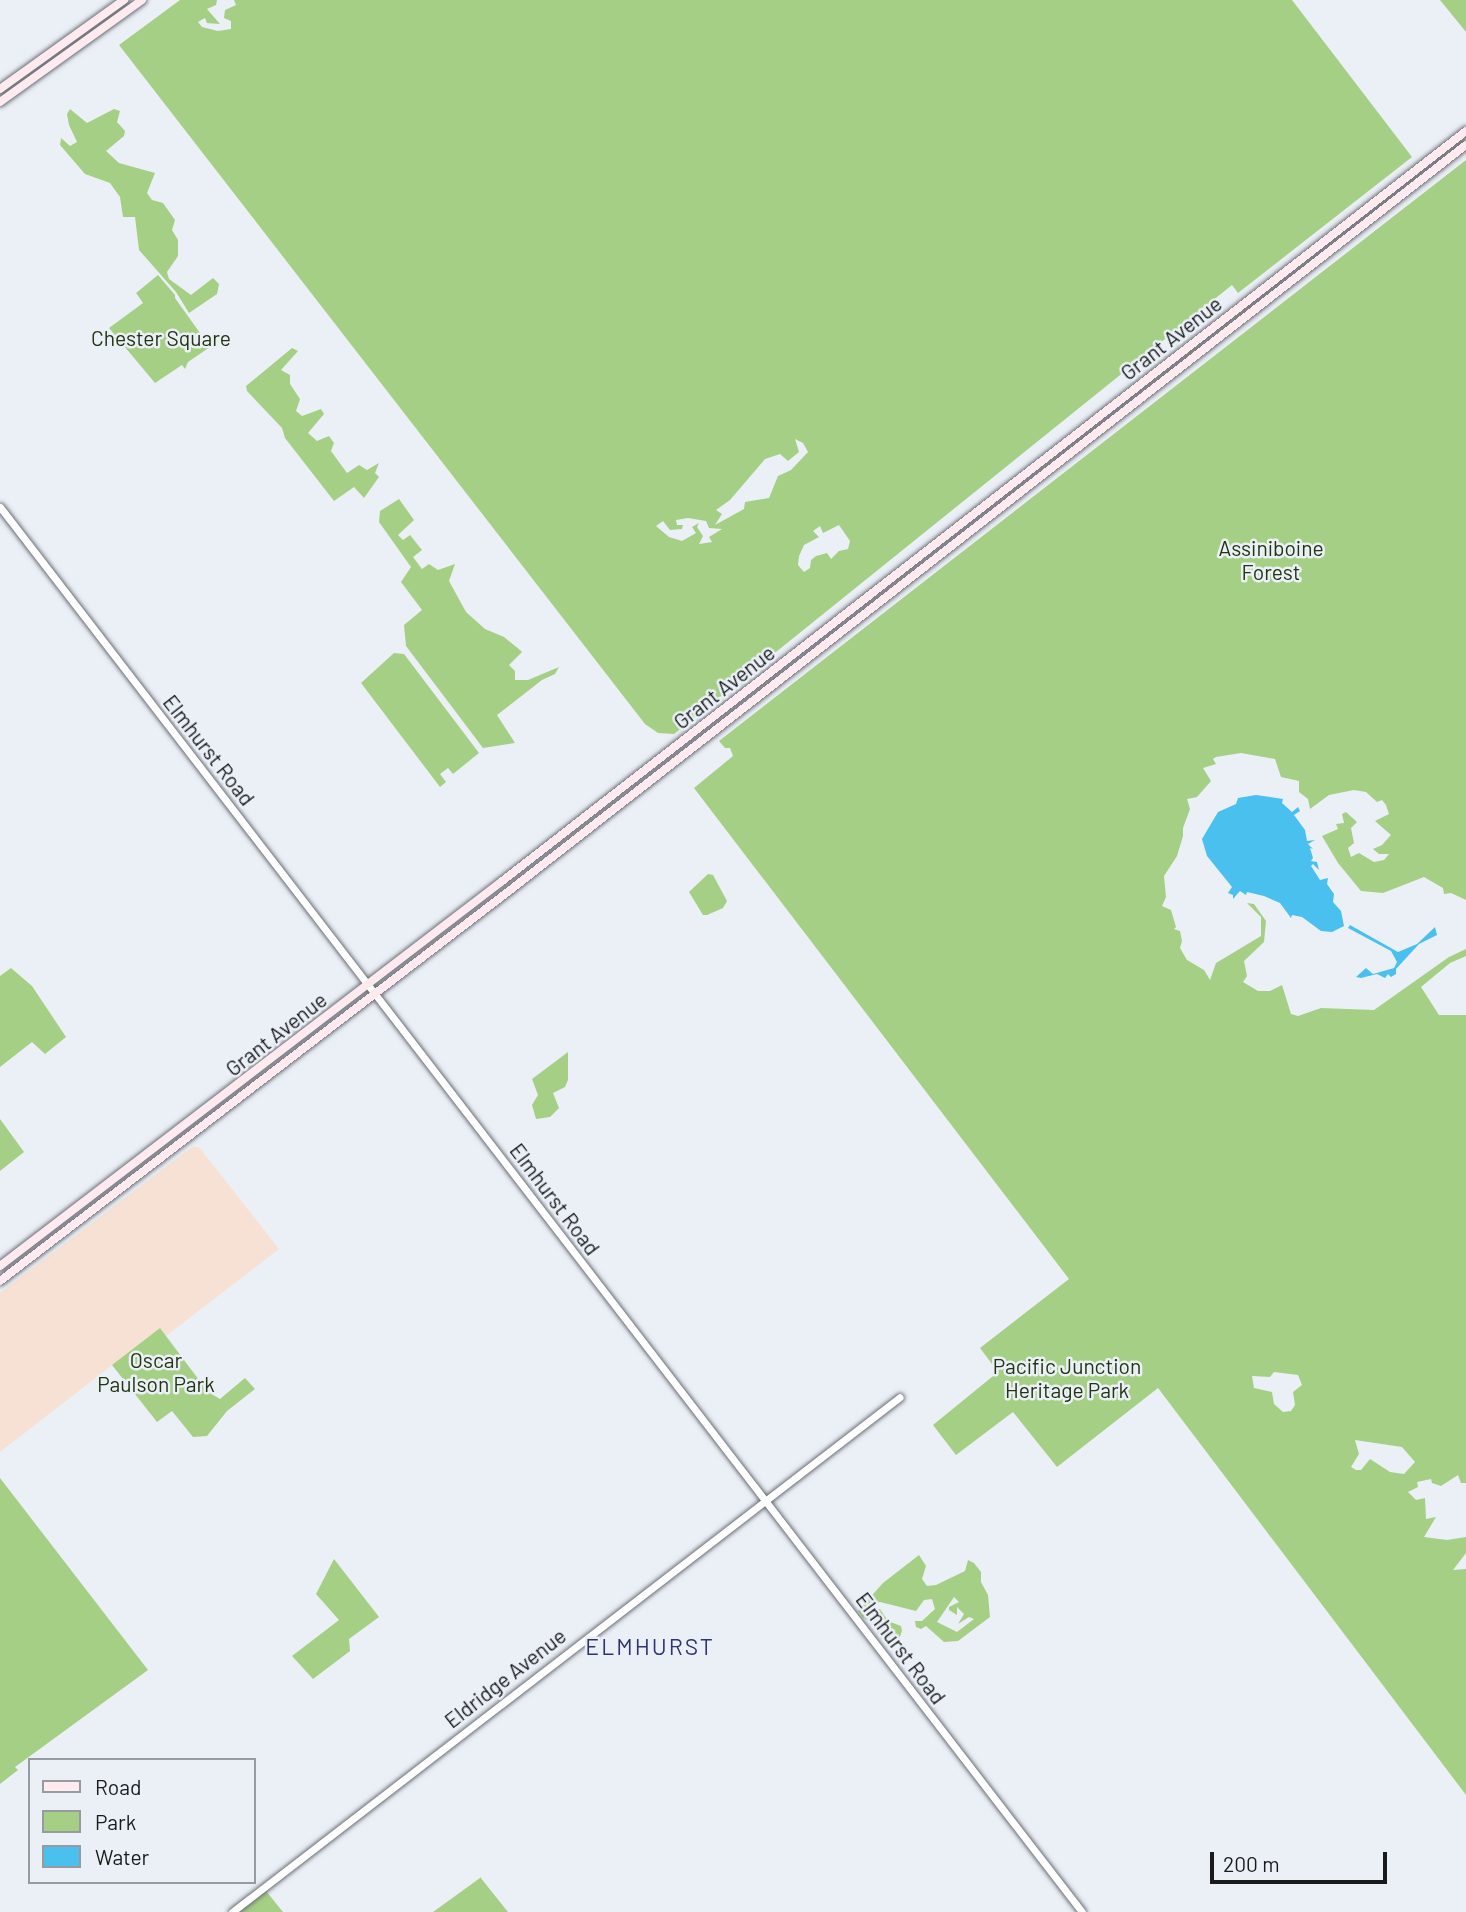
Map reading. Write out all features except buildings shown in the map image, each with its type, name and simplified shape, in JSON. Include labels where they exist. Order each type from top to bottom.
[{"type":"main road","points":[[0,89],[124,0]]},
{"type":"main road","points":[[0,102],[142,0]]},
{"type":"main road","name":"Grant Avenue","points":[[0,1266],[273,1058],[1466,131]]},
{"type":"main road","name":"Grant Avenue","points":[[0,1281],[279,1068],[1466,145]]},
{"type":"main road","points":[[273,1058],[279,1068]]},
{"type":"street","name":"Elmhurst Road","points":[[0,507],[1082,1912]]},
{"type":"street","name":"Eldridge Avenue","points":[[232,1912],[900,1397]]},
{"type":"shaded area","points":[[192,1147],[199,1147],[279,1249],[166,1336],[160,1328],[0,1452],[0,1293]]},
{"type":"green space","points":[[180,0],[217,0],[216,5],[207,9],[220,24],[207,23],[205,18],[198,22],[202,27],[218,31],[231,29],[231,21],[224,18],[225,10],[236,5],[234,0],[1292,0],[1412,157],[1238,293],[1232,285],[674,734],[658,733],[645,724],[119,45]],"holes":[[[795,439],[803,443],[808,452],[791,470],[778,476],[769,498],[745,502],[744,509],[715,525],[722,514],[716,510],[730,500],[765,459],[780,454],[788,461],[799,452]],[[688,518],[706,521],[709,528],[722,529],[709,537],[712,542],[699,544],[703,536],[697,527],[699,523],[692,527],[696,533],[682,541],[669,537],[656,526],[663,521],[670,530],[682,529],[683,525],[677,525],[676,520]],[[839,525],[850,541],[848,549],[839,551],[831,559],[827,553],[816,556],[811,560],[810,568],[804,572],[798,565],[804,545],[819,537],[813,531],[820,526],[823,533]]]},
{"type":"green space","points":[[1440,0],[1466,0],[1466,32]]},
{"type":"green space","points":[[70,109],[87,123],[114,109],[120,111],[117,122],[125,131],[124,136],[106,151],[119,163],[155,173],[147,193],[152,200],[163,203],[175,220],[172,230],[178,240],[178,256],[167,272],[169,279],[191,295],[213,278],[219,284],[217,294],[189,313],[176,292],[139,250],[135,217],[123,217],[120,197],[110,183],[85,174],[60,145],[61,138],[70,146],[77,142],[69,125],[67,114]]},
{"type":"green space","name":"Assiniboine Forest","points":[[1466,160],[1466,900],[1451,893],[1444,894],[1443,888],[1424,877],[1383,893],[1361,891],[1338,863],[1322,836],[1338,829],[1336,824],[1344,823],[1342,814],[1346,812],[1357,822],[1351,828],[1354,843],[1348,848],[1351,857],[1359,853],[1374,862],[1384,860],[1389,854],[1379,854],[1373,849],[1382,845],[1391,835],[1375,821],[1389,814],[1382,800],[1377,802],[1366,792],[1354,790],[1329,795],[1310,809],[1308,799],[1299,792],[1299,781],[1281,777],[1275,759],[1241,753],[1216,757],[1213,759],[1216,764],[1203,768],[1211,781],[1197,797],[1187,799],[1190,809],[1177,856],[1164,876],[1166,897],[1162,906],[1171,910],[1176,927],[1174,929],[1180,931],[1180,948],[1187,960],[1204,970],[1210,980],[1216,963],[1261,936],[1261,917],[1247,903],[1254,904],[1266,921],[1264,942],[1244,961],[1247,976],[1243,982],[1258,991],[1270,991],[1282,985],[1291,1014],[1298,1016],[1321,1008],[1374,1010],[1449,957],[1466,949],[1466,956],[1450,963],[1421,987],[1439,1015],[1466,1015],[1466,1483],[1461,1483],[1458,1475],[1441,1486],[1432,1483],[1431,1479],[1417,1482],[1418,1487],[1408,1492],[1416,1500],[1425,1498],[1426,1519],[1436,1517],[1424,1537],[1447,1540],[1466,1537],[1466,1553],[1453,1570],[1466,1569],[1466,1795],[1158,1388],[1057,1467],[1013,1412],[956,1455],[933,1425],[998,1372],[980,1348],[1069,1279],[694,788],[733,756],[730,748],[725,748],[719,741]],"holes":[[[1274,1372],[1298,1375],[1302,1385],[1293,1392],[1295,1405],[1291,1411],[1283,1412],[1274,1404],[1272,1392],[1254,1388],[1252,1376],[1270,1377]],[[1355,1440],[1402,1447],[1415,1462],[1404,1474],[1390,1472],[1370,1459],[1361,1470],[1356,1470],[1351,1467],[1359,1454]]]},
{"type":"green space","name":"Chester Square","points":[[158,275],[210,347],[188,362],[185,369],[182,365],[155,383],[109,328],[143,303],[136,293]]},
{"type":"green space","points":[[292,348],[298,351],[281,370],[290,375],[290,384],[300,399],[296,411],[302,416],[321,409],[324,414],[308,433],[317,441],[329,436],[334,443],[331,451],[347,473],[359,465],[367,470],[379,463],[375,473],[379,477],[364,498],[354,487],[334,501],[285,438],[282,428],[247,391],[246,386]]},
{"type":"green space","points":[[399,499],[414,520],[398,535],[403,540],[410,535],[422,550],[413,557],[422,569],[429,564],[438,570],[455,564],[449,581],[466,612],[485,629],[504,637],[522,652],[509,665],[515,671],[515,680],[528,680],[559,667],[555,674],[542,680],[497,715],[515,743],[483,748],[406,646],[404,625],[422,610],[401,582],[411,567],[379,522],[380,511]]},
{"type":"green space","points":[[394,653],[404,654],[479,753],[453,774],[448,768],[440,774],[446,782],[440,787],[361,683]]},
{"type":"green space","points":[[708,874],[713,875],[727,901],[723,908],[703,915],[689,892]]},
{"type":"green space","points":[[11,968],[32,986],[66,1037],[45,1054],[32,1042],[0,1067],[0,976]]},
{"type":"green space","points":[[568,1052],[568,1080],[565,1087],[553,1093],[559,1108],[550,1117],[536,1119],[532,1105],[538,1095],[532,1079]]},
{"type":"green space","points":[[0,1119],[24,1152],[0,1171]]},
{"type":"green space","name":"Oscar Paulson Park","points":[[160,1328],[208,1392],[220,1399],[245,1378],[255,1389],[227,1411],[207,1436],[193,1437],[172,1411],[157,1422],[112,1365]]},
{"type":"green space","points":[[0,1478],[148,1670],[15,1767],[18,1770],[0,1784]]},
{"type":"green space","points":[[919,1555],[926,1566],[922,1579],[927,1586],[936,1585],[965,1571],[968,1560],[981,1572],[981,1582],[988,1595],[990,1617],[958,1641],[944,1642],[926,1626],[921,1629],[916,1627],[915,1621],[922,1621],[935,1609],[932,1599],[924,1600],[916,1611],[880,1602],[874,1603],[871,1609],[880,1609],[888,1621],[901,1626],[899,1639],[890,1644],[879,1635],[875,1622],[863,1618],[858,1611],[883,1583]],"holes":[[[954,1597],[959,1602],[949,1607],[949,1610],[957,1615],[957,1607],[964,1614],[958,1624],[969,1617],[974,1619],[957,1632],[937,1622]]]},
{"type":"green space","points":[[334,1559],[379,1617],[349,1639],[350,1651],[313,1679],[292,1656],[339,1620],[316,1594]]},
{"type":"green space","points":[[480,1878],[508,1912],[433,1912]]},
{"type":"green space","points":[[266,1891],[283,1912],[237,1912]]},
{"type":"water","points":[[1256,795],[1283,799],[1282,803],[1292,812],[1298,807],[1300,811],[1294,815],[1305,830],[1307,841],[1315,840],[1308,844],[1313,849],[1310,848],[1313,858],[1311,861],[1317,862],[1319,870],[1313,864],[1311,866],[1320,880],[1328,878],[1327,884],[1334,894],[1333,902],[1341,911],[1344,926],[1332,932],[1321,931],[1302,917],[1292,915],[1291,918],[1280,903],[1264,896],[1247,892],[1246,895],[1240,891],[1233,899],[1233,895],[1228,893],[1232,887],[1207,856],[1202,839],[1218,812],[1236,804],[1238,798]]},
{"type":"water","points":[[1350,925],[1398,952],[1417,944],[1435,927],[1437,935],[1419,944],[1391,977],[1388,974],[1385,978],[1377,974],[1361,978],[1356,977],[1366,968],[1373,974],[1394,968],[1397,962],[1391,951],[1348,928]]},
{"type":"district","name":"ELMHURST","points":[[650,1646]]},
{"type":"park label","name":"Pacific Junction Heritage Park","points":[[1067,1378]]}]
